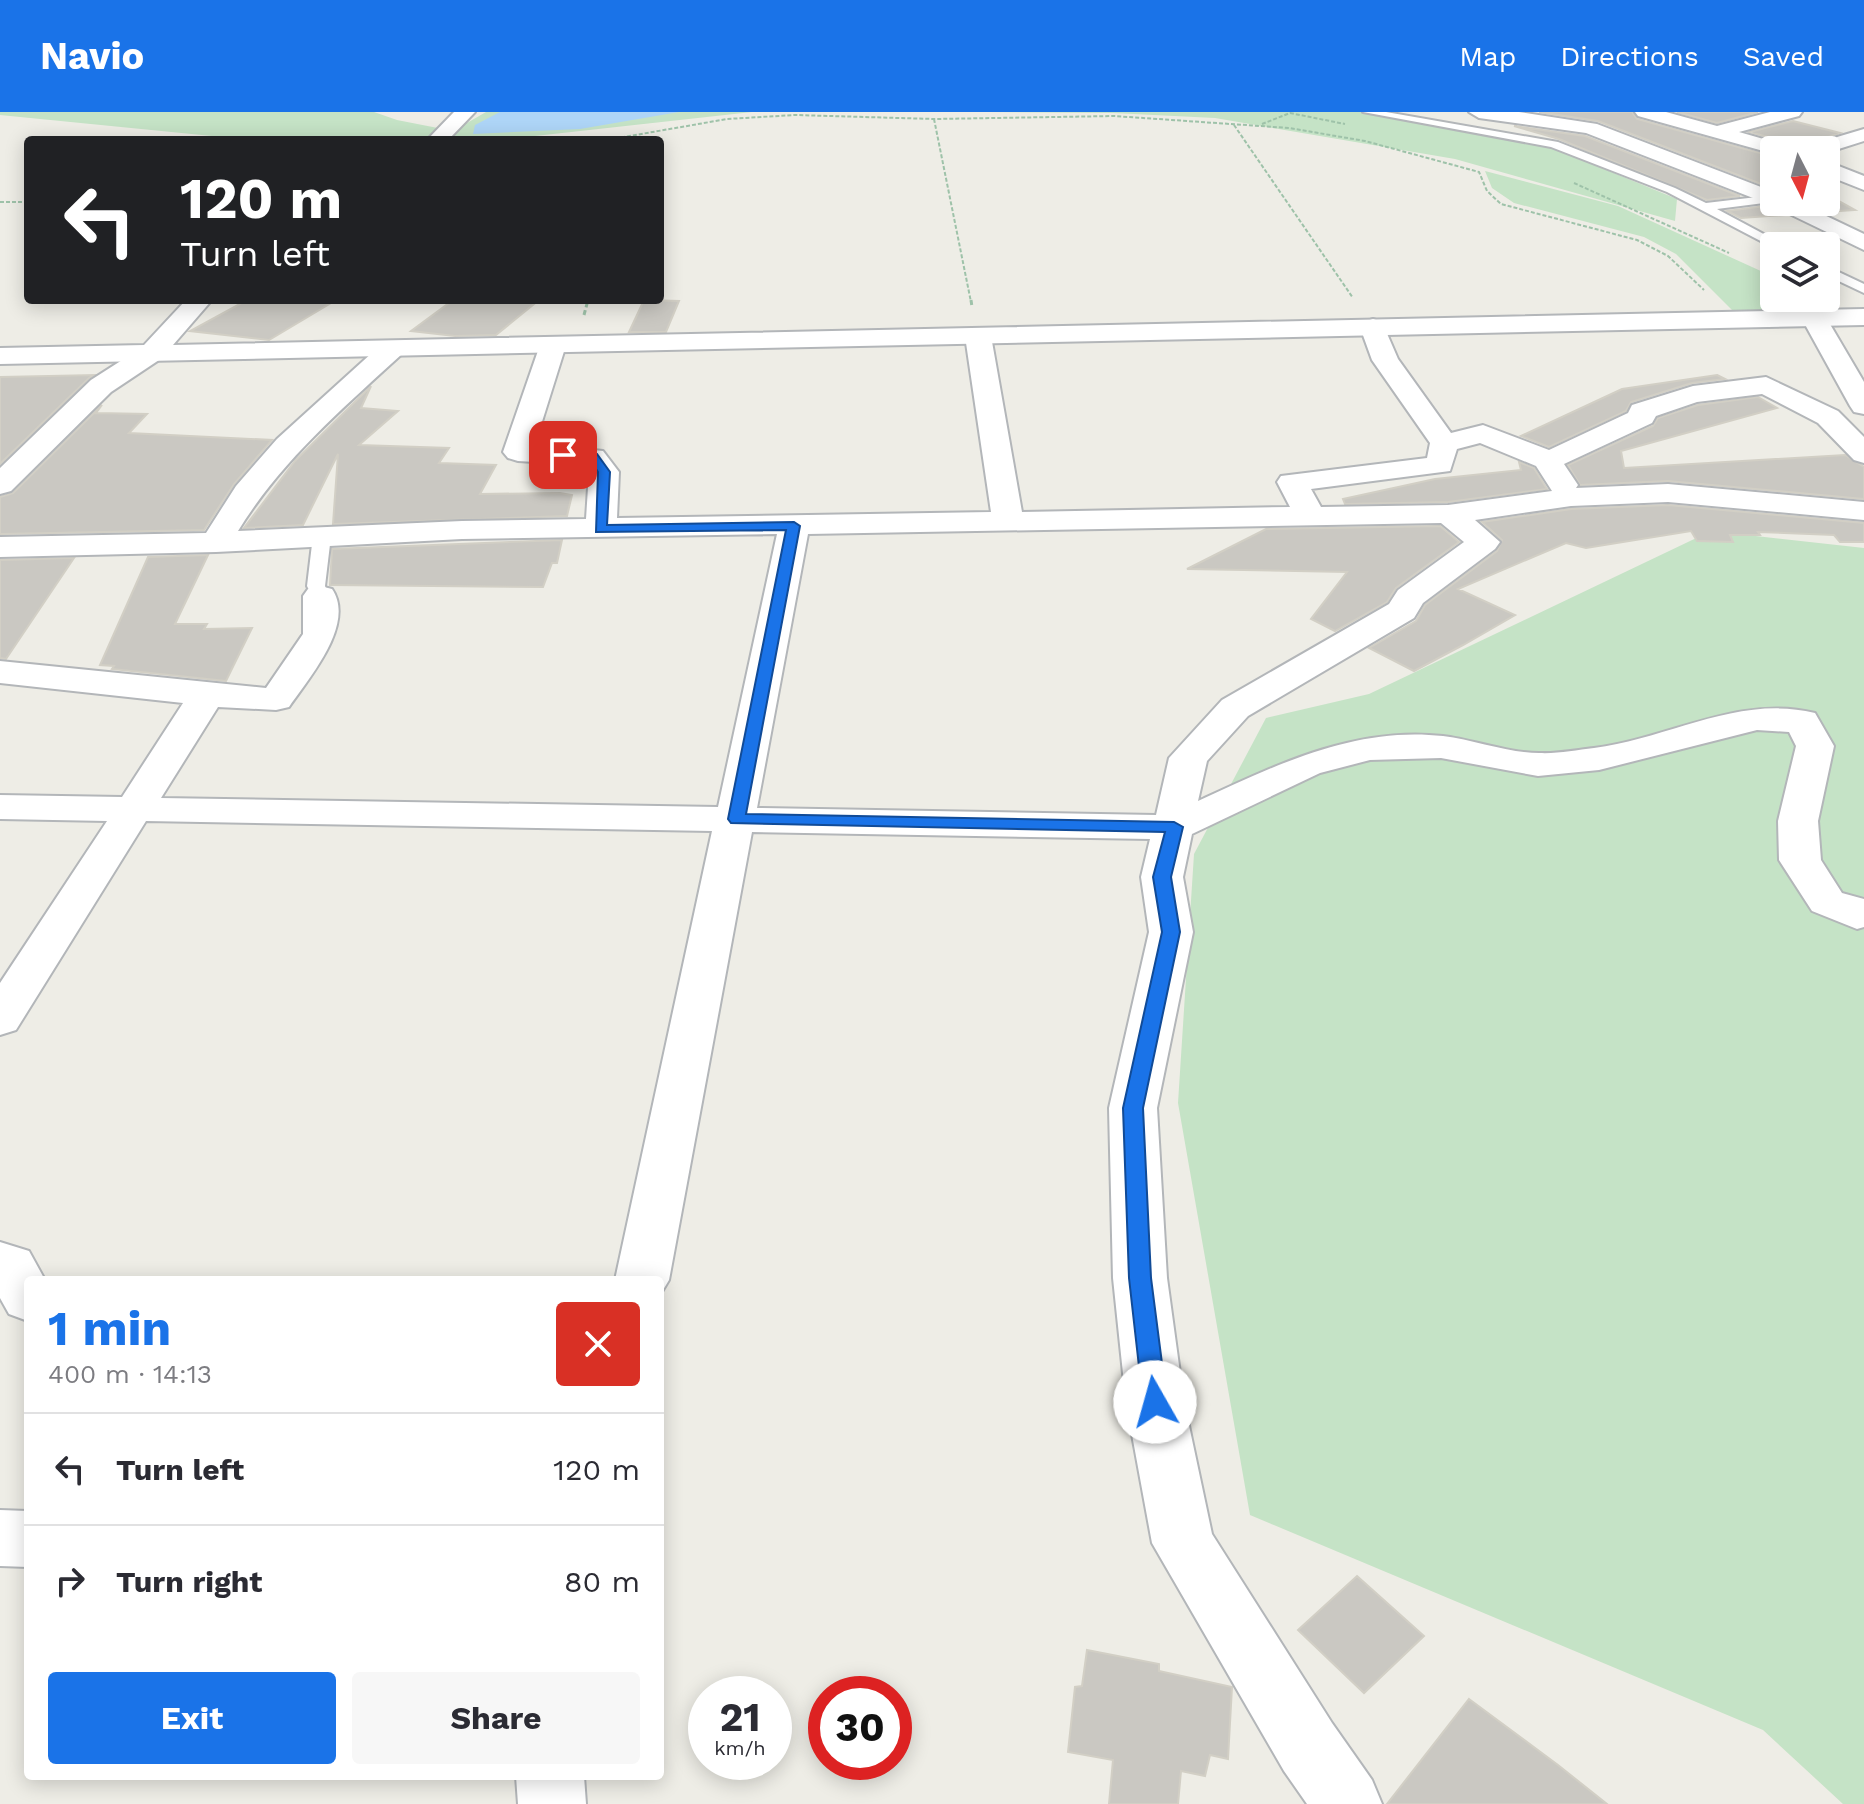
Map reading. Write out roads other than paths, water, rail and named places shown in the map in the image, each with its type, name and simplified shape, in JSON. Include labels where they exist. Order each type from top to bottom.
[{"type":"street","points":[[441,136],[465,112]]},
{"type":"street","points":[[1479,112],[1597,125],[1760,193]]},
{"type":"street","points":[[1645,112],[1760,144]]},
{"type":"street","points":[[1718,132],[1792,112]]},
{"type":"street","points":[[1840,143],[1862,137]]},
{"type":"street","points":[[1840,173],[1864,184]]},
{"type":"street","points":[[1840,193],[1864,191]]},
{"type":"street","points":[[1809,216],[1864,243]]},
{"type":"street","points":[[0,485],[101,386],[150,354],[196,304]]},
{"type":"street","points":[[0,356],[1864,317]]},
{"type":"street","points":[[1815,319],[1864,406]]},
{"type":"street","points":[[1309,514],[1292,482],[1440,465],[1444,443],[1385,360],[1373,327]]},
{"type":"street","points":[[978,336],[1008,521]]},
{"type":"street","points":[[553,345],[518,452],[593,457],[604,472],[601,529]]},
{"type":"street","points":[[216,542],[247,492],[287,445],[393,348]]},
{"type":"street","points":[[1547,460],[1572,454],[1589,441],[1642,417],[1642,411],[1693,394],[1766,385],[1828,417],[1864,454]]},
{"type":"street","points":[[1444,443],[1483,434],[1547,460],[1571,497]]},
{"type":"street","points":[[0,547],[601,529],[1309,514],[1448,514],[1571,497],[1668,493],[1864,511]]},
{"type":"street","points":[[1348,1804],[1308,1747],[1183,1543],[1155,1402],[1140,1278],[1133,1108],[1171,932],[1162,877],[1188,758],[1235,708],[1402,611],[1410,597],[1484,542],[1448,514]]},
{"type":"street","points":[[643,1276],[794,526]]},
{"type":"street","points":[[0,672],[207,695],[276,699],[320,634],[320,596]]},
{"type":"street","points":[[0,1019],[207,695]]},
{"type":"street","points":[[0,807],[1174,827],[1306,765],[1370,749],[1441,747],[1538,765],[1599,759],[1757,719],[1802,721],[1815,746],[1798,821],[1800,860],[1827,902],[1857,915],[1864,913]]},
{"type":"street","points":[[0,1263],[10,1266],[24,1292]]},
{"type":"street","points":[[0,1538],[24,1539]]},
{"type":"street","points":[[550,1780],[552,1804]]},
{"type":"lane","points":[[1368,112],[1554,144],[1671,190],[1760,236]]},
{"type":"lane","points":[[1554,144],[1597,125]]},
{"type":"lane","points":[[1703,207],[1760,201]]},
{"type":"lane","points":[[1840,277],[1864,289]]},
{"type":"lane","points":[[320,596],[316,586],[322,536]]},
{"type":"water","points":[[500,112],[679,112],[580,129],[473,134],[475,125]]}]
